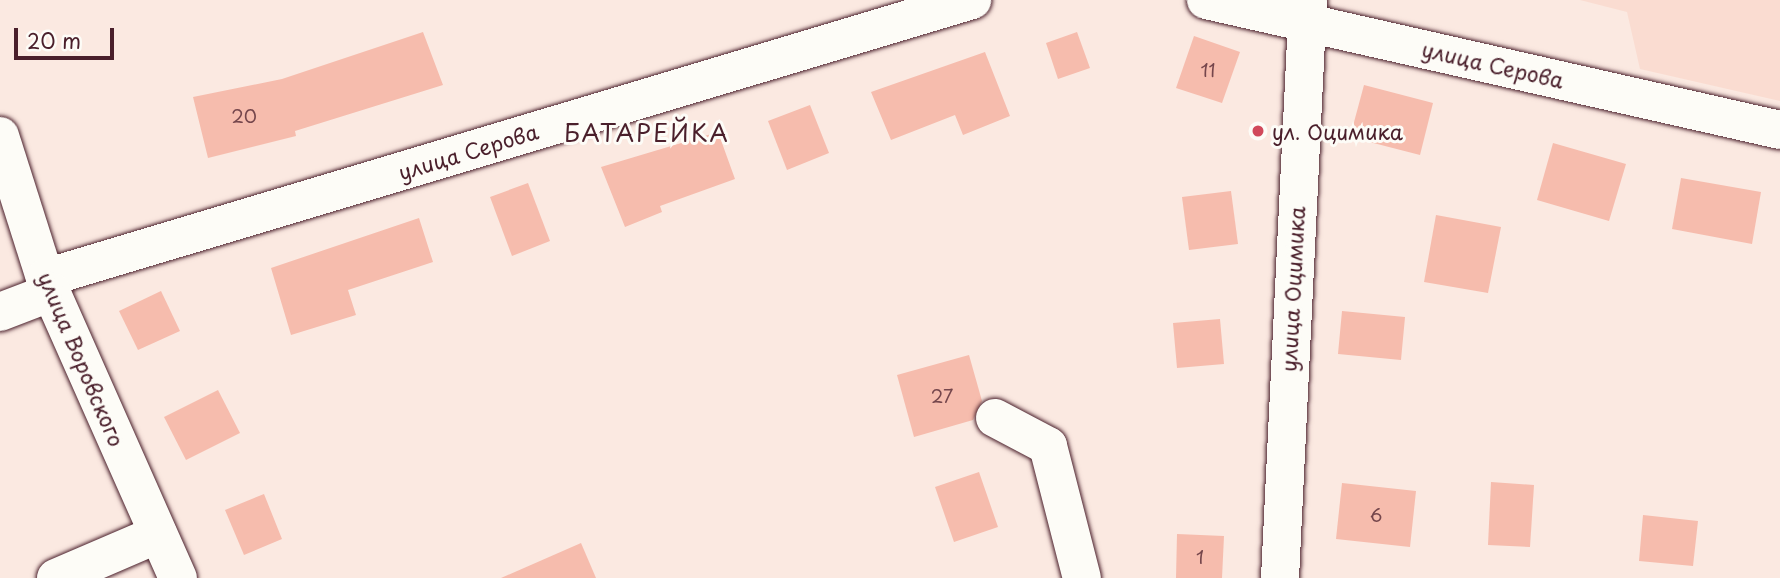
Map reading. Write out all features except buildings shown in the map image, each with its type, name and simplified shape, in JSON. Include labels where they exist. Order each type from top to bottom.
[{"type":"street","name":"улица Серова","points":[[0,313],[48,285],[930,6],[972,0]]},
{"type":"street","name":"улица Серова","points":[[1206,0],[1306,10],[1780,130]]},
{"type":"street","name":"улица Оцимика","points":[[1280,578],[1306,10]]},
{"type":"street","name":"улица Воровского","points":[[0,136],[48,285],[178,578]]},
{"type":"street","points":[[995,418],[1048,446],[1082,578]]},
{"type":"street","points":[[56,578],[158,534]]},
{"type":"shaded area","points":[[1580,0],[1780,0],[1780,101],[1640,69],[1627,12]]},
{"type":"place","name":"ул. Оцимика","points":[[1258,131]]},
{"type":"district","name":"БАТАРЕЙКА","points":[[647,133]]}]
